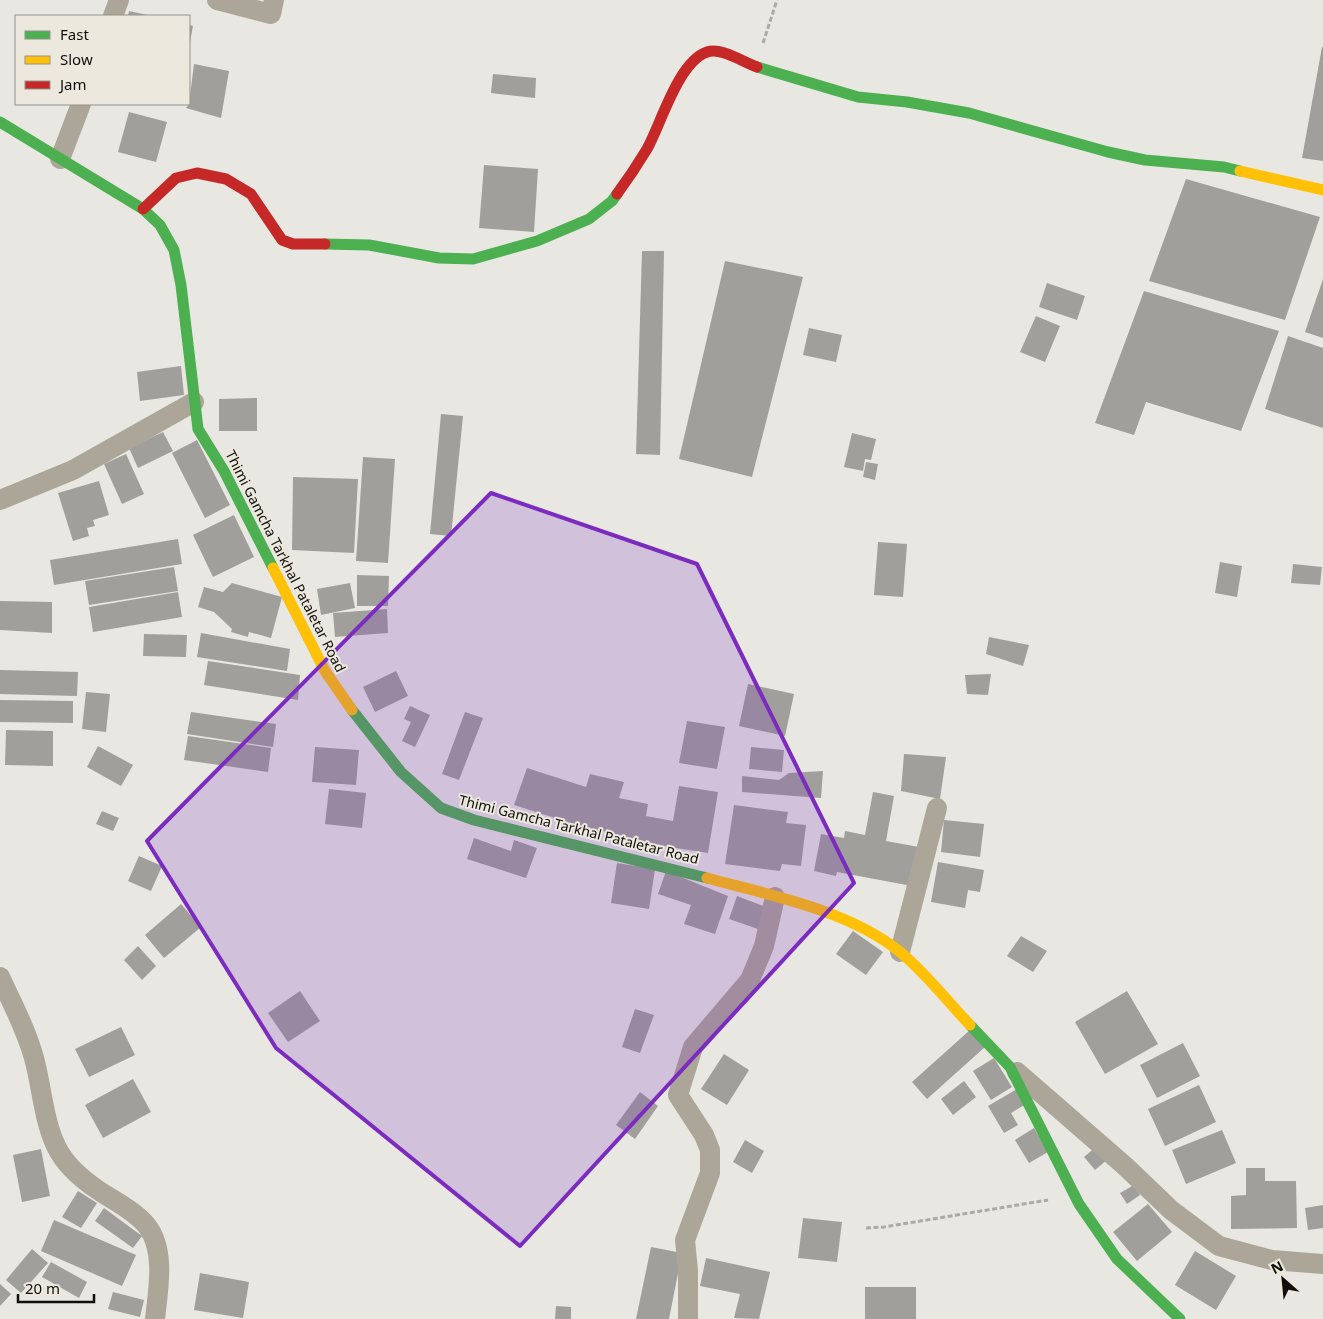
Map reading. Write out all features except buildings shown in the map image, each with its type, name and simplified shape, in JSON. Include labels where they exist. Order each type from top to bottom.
[{"type":"street","points":[[113,15],[119,0]]},
{"type":"street","points":[[217,0],[271,14],[274,0]]},
{"type":"street","points":[[144,209],[176,178],[197,173],[226,178],[251,194],[282,240],[293,244],[369,245],[439,258],[473,259],[537,241],[589,219],[612,201],[648,147],[679,81],[696,58],[707,52],[716,51],[756,67],[858,97],[906,102],[968,113],[1108,152],[1146,160],[1224,167],[1323,190]]},
{"type":"street","points":[[60,159],[81,105]]},
{"type":"street","name":"Thimi Gamcha Tarkhal Pataletar Road","points":[[0,122],[144,209],[160,224],[174,250],[181,285],[198,429],[224,471],[325,672],[362,726],[401,772],[441,808],[474,820],[704,876],[845,918],[882,937],[900,952],[1010,1066],[1079,1204],[1117,1259],[1180,1319]]},
{"type":"street","points":[[0,500],[73,470],[194,402]]},
{"type":"street","points":[[900,952],[937,808]]},
{"type":"street","points":[[688,1319],[688,1271],[685,1240],[689,1223],[710,1173],[710,1150],[704,1135],[678,1095],[693,1047],[750,980],[764,946],[775,897]]},
{"type":"street","points":[[0,977],[24,1028],[34,1058],[46,1122],[57,1147],[70,1169],[138,1217],[147,1227],[153,1238],[157,1250],[159,1287],[154,1319]]},
{"type":"street","points":[[1010,1066],[1125,1166],[1171,1210],[1219,1246],[1272,1260],[1323,1264]]},
{"type":"path","points":[[756,67],[777,0]]},
{"type":"path","points":[[866,1228],[884,1227],[1048,1200],[1079,1204]]},
{"type":"highlighted area","points":[[491,493],[697,564],[854,883],[520,1246],[276,1048],[147,841]]},
{"type":"traffic: fast","points":[[757,67],[858,97],[907,102],[969,113],[1108,152],[1145,160],[1224,167],[1240,171]]},
{"type":"traffic: fast","points":[[0,122],[143,209],[160,225],[174,250],[181,285],[198,429],[224,471],[273,568]]},
{"type":"traffic: fast","points":[[325,244],[369,245],[439,258],[473,259],[537,241],[589,219],[612,201],[617,194]]},
{"type":"traffic: fast","points":[[352,710],[401,772],[441,808],[474,820],[707,878]]},
{"type":"traffic: fast","points":[[970,1025],[1010,1067],[1079,1204],[1117,1259],[1180,1319]]},
{"type":"traffic: slow","points":[[1240,171],[1323,190]]},
{"type":"traffic: slow","points":[[273,568],[325,671],[352,710]]},
{"type":"traffic: slow","points":[[707,878],[782,898],[832,914],[879,937],[918,968],[970,1025]]},
{"type":"traffic: jam","points":[[617,194],[647,149],[679,80],[697,58],[713,51],[732,56],[757,67]]},
{"type":"traffic: jam","points":[[143,209],[176,178],[197,173],[226,179],[251,194],[282,240],[293,244],[325,244]]}]
